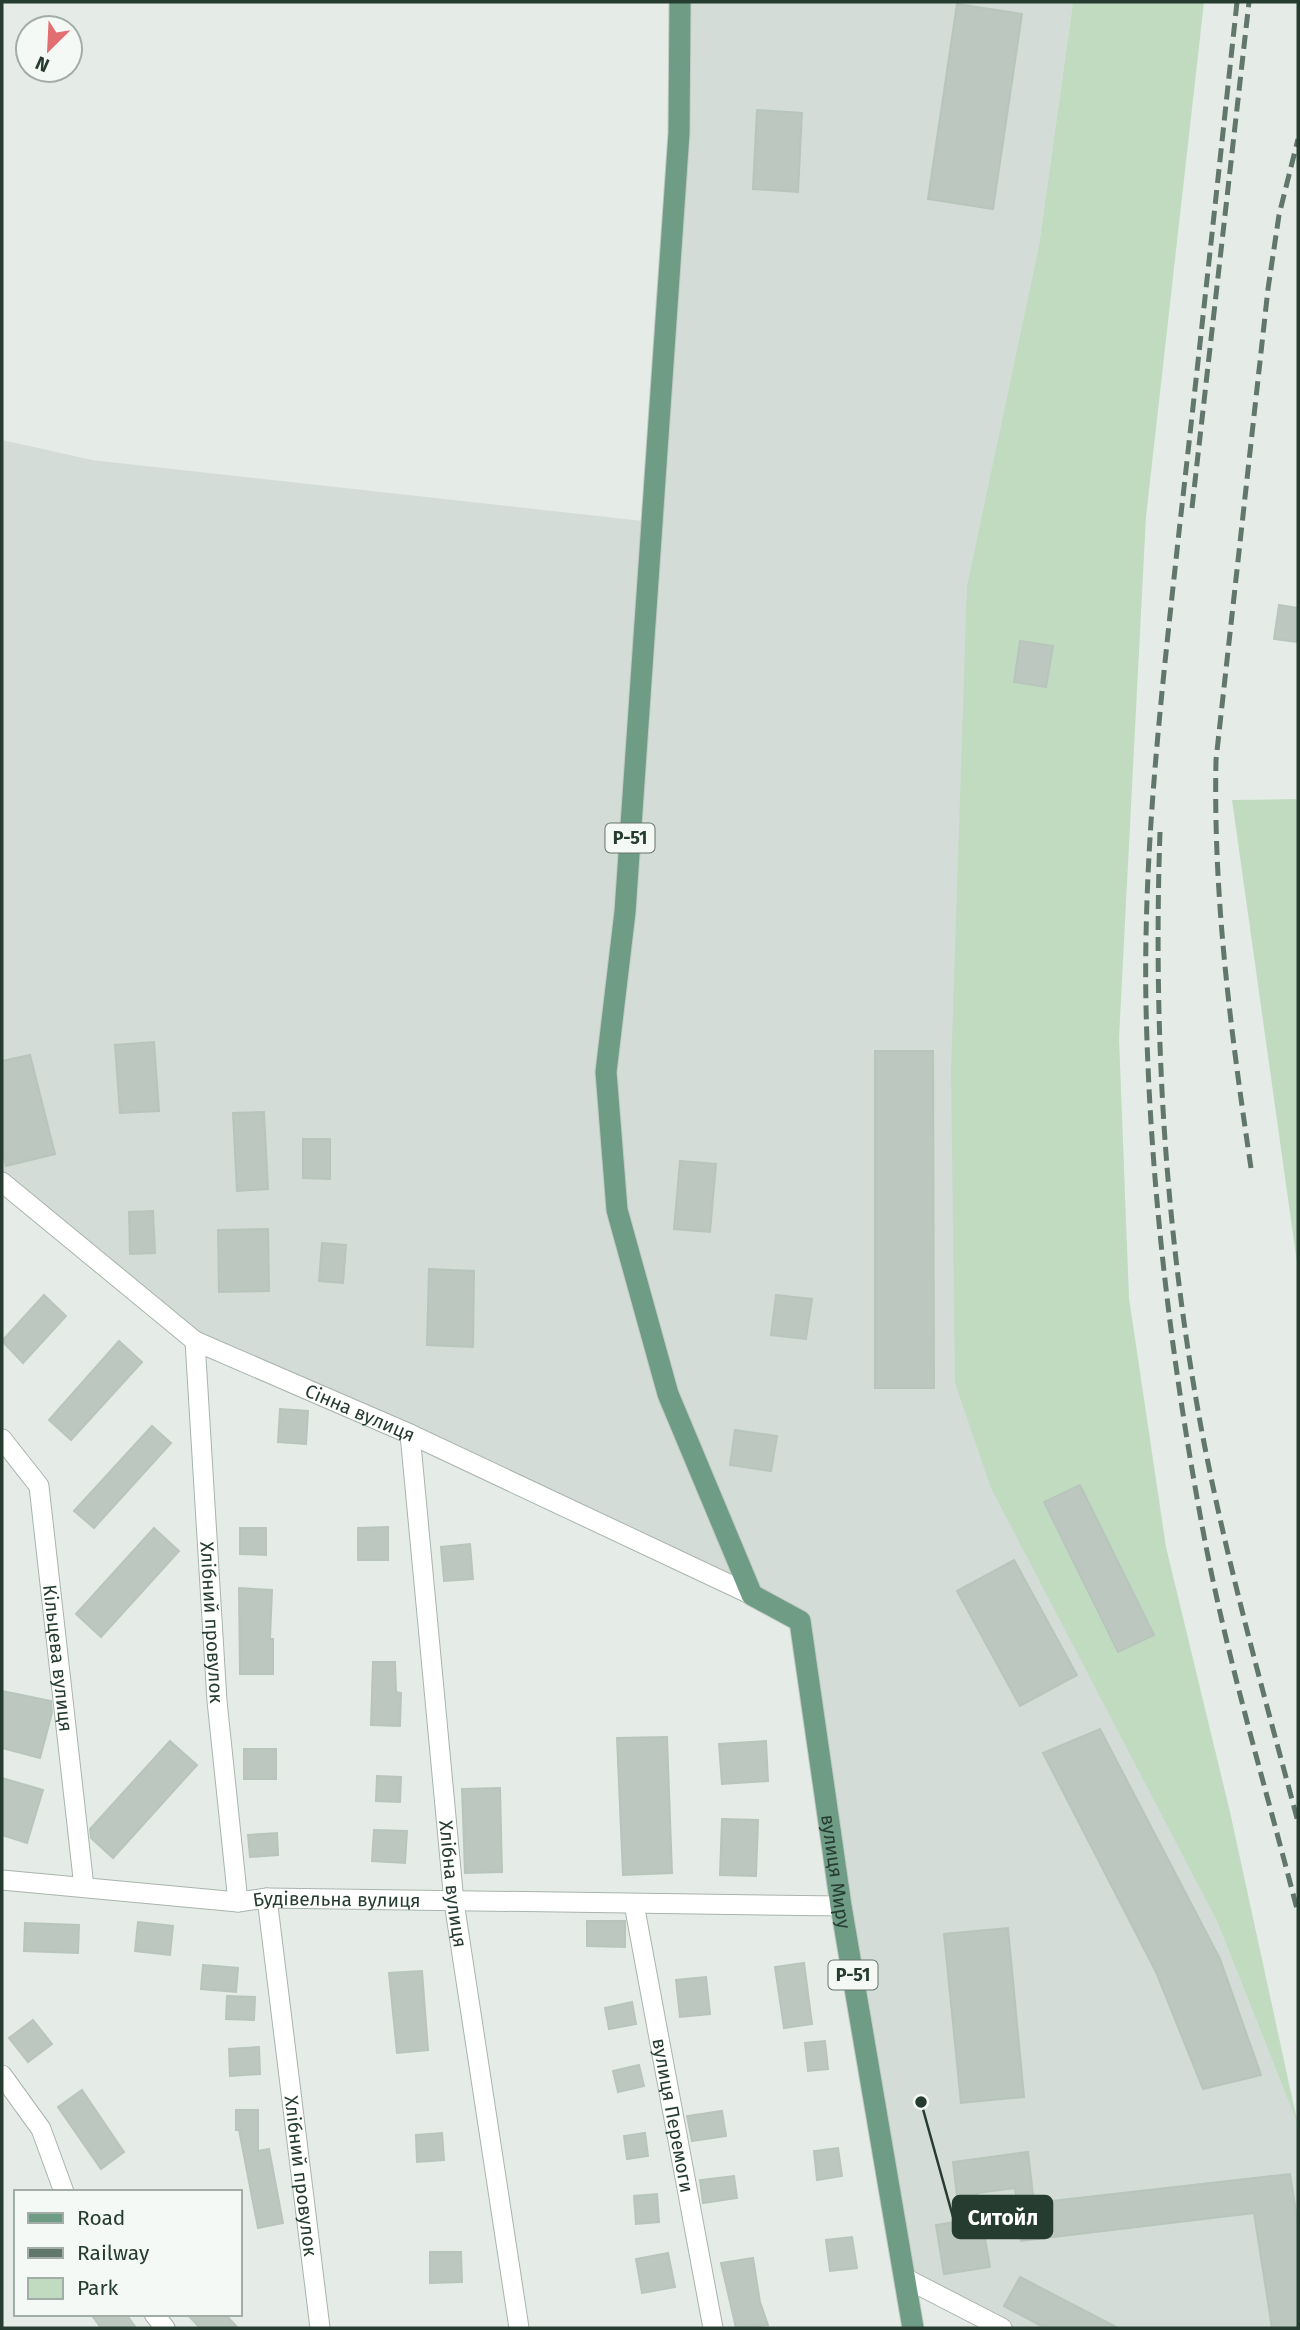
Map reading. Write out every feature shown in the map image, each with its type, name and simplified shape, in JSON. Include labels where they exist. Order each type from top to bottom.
[{"type":"main road","name":"Р-51","points":[[680,2],[679,133],[625,912],[606,1072],[617,1210],[668,1394],[752,1595]]},
{"type":"main road","name":"вулиця Миру","points":[[752,1595],[800,1621],[841,1906],[913,2328]]},
{"type":"street","name":"Сінна вулиця","points":[[2,1182],[195,1341],[410,1434],[752,1595]]},
{"type":"street","name":"Хлібний провулок","points":[[195,1341],[217,1701],[238,1902]]},
{"type":"street","name":"Хлібна вулиця","points":[[410,1434],[454,1902],[519,2328]]},
{"type":"street","name":"Кільцева вулиця","points":[[2,1439],[39,1486],[84,1887]]},
{"type":"street","name":"Будівельна вулиця","points":[[2,1880],[238,1902],[267,1898],[841,1906]]},
{"type":"street","name":"Хлібний провулок","points":[[267,1898],[320,2328]]},
{"type":"street","name":"вулиця Перемоги","points":[[634,1904],[713,2328]]},
{"type":"street","points":[[2,2075],[41,2129],[64,2190]]},
{"type":"street","points":[[905,2277],[1002,2328]]},
{"type":"shaded area","points":[[680,2],[1073,2],[1039,245],[967,585],[1216,1919],[1298,2125],[1298,2328],[1002,2328],[905,2278],[800,1621],[195,1341],[2,1182],[2,440],[92,460],[652,522]]},
{"type":"green space","points":[[1073,2],[1204,2],[1146,517],[1119,1038],[1129,1298],[1166,1547],[1230,1812],[1298,2125],[1216,1919],[991,1488],[955,1383],[951,1071],[967,585],[1039,245]]},
{"type":"green space","points":[[1298,799],[1298,1270],[1232,800]]},
{"type":"building","points":[[957,4],[1022,14],[993,209],[928,199]]},
{"type":"building","points":[[757,110],[802,113],[798,192],[753,189]]},
{"type":"building","points":[[1279,605],[1298,608],[1298,642],[1274,639]]},
{"type":"building","points":[[1020,641],[1053,646],[1046,687],[1014,682]]},
{"type":"building","points":[[154,1042],[159,1111],[120,1113],[115,1045]]},
{"type":"building","points":[[875,1051],[933,1051],[934,1388],[875,1388]]},
{"type":"building","points":[[30,1055],[55,1154],[6,1166],[2,1148],[2,1061]]},
{"type":"building","points":[[264,1112],[268,1189],[237,1191],[233,1113]]},
{"type":"building","points":[[303,1139],[330,1139],[330,1179],[303,1178]]},
{"type":"building","points":[[680,1161],[716,1164],[710,1232],[674,1229]]},
{"type":"building","points":[[153,1211],[155,1253],[130,1254],[129,1212]]},
{"type":"building","points":[[268,1229],[269,1291],[219,1292],[218,1230]]},
{"type":"building","points":[[322,1243],[346,1245],[343,1283],[319,1281]]},
{"type":"building","points":[[429,1269],[474,1271],[473,1347],[427,1345]]},
{"type":"building","points":[[44,1295],[66,1316],[23,1363],[2,1341]]},
{"type":"building","points":[[776,1295],[812,1299],[806,1339],[771,1335]]},
{"type":"building","points":[[119,1341],[142,1362],[71,1440],[49,1420]]},
{"type":"building","points":[[280,1409],[308,1411],[306,1444],[278,1442]]},
{"type":"building","points":[[152,1426],[171,1443],[94,1528],[74,1511]]},
{"type":"building","points":[[735,1430],[777,1436],[771,1471],[730,1465]]},
{"type":"building","points":[[1080,1485],[1154,1635],[1118,1652],[1044,1502]]},
{"type":"building","points":[[388,1527],[388,1560],[358,1560],[358,1528]]},
{"type":"building","points":[[154,1528],[179,1551],[101,1637],[76,1614]]},
{"type":"building","points":[[240,1528],[266,1528],[266,1555],[240,1554]]},
{"type":"building","points":[[470,1544],[473,1579],[444,1581],[441,1547]]},
{"type":"building","points":[[1014,1560],[1077,1675],[1020,1706],[957,1591]]},
{"type":"building","points":[[239,1588],[272,1590],[270,1639],[273,1639],[273,1674],[240,1674]]},
{"type":"building","points":[[373,1662],[395,1662],[396,1692],[401,1693],[400,1726],[371,1725]]},
{"type":"building","points":[[2,1691],[51,1701],[52,1713],[40,1758],[2,1748]]},
{"type":"building","points":[[1100,1729],[1220,1959],[1261,2075],[1203,2089],[1156,1972],[1043,1753]]},
{"type":"building","points":[[667,1737],[672,1873],[623,1875],[617,1738]]},
{"type":"building","points":[[170,1741],[197,1765],[113,1858],[91,1838],[90,1829]]},
{"type":"building","points":[[766,1741],[768,1781],[722,1784],[719,1744]]},
{"type":"building","points":[[244,1749],[276,1749],[276,1779],[244,1779]]},
{"type":"building","points":[[377,1776],[401,1777],[400,1802],[376,1801]]},
{"type":"building","points":[[2,1778],[43,1790],[27,1843],[2,1835]]},
{"type":"building","points":[[500,1788],[502,1872],[465,1873],[462,1789]]},
{"type":"building","points":[[722,1819],[758,1820],[756,1876],[720,1875]]},
{"type":"building","points":[[374,1830],[407,1831],[405,1863],[372,1861]]},
{"type":"building","points":[[277,1833],[278,1855],[250,1857],[248,1835]]},
{"type":"building","points":[[587,1921],[625,1921],[625,1947],[587,1946]]},
{"type":"building","points":[[138,1922],[173,1926],[170,1955],[135,1951]]},
{"type":"building","points":[[25,1923],[79,1925],[78,1953],[24,1951]]},
{"type":"building","points":[[1008,1928],[1024,2097],[961,2103],[944,1934]]},
{"type":"building","points":[[804,1963],[812,2024],[784,2028],[775,1967]]},
{"type":"building","points":[[203,1965],[238,1968],[236,1992],[201,1989]]},
{"type":"building","points":[[422,1971],[428,2050],[397,2053],[389,1973]]},
{"type":"building","points":[[706,1977],[710,2014],[680,2017],[676,1980]]},
{"type":"building","points":[[227,1996],[255,1997],[254,2020],[226,2019]]},
{"type":"building","points":[[632,2002],[636,2024],[609,2029],[605,2008]]},
{"type":"building","points":[[33,2020],[52,2044],[28,2062],[9,2038]]},
{"type":"building","points":[[825,2041],[828,2069],[808,2071],[805,2043]]},
{"type":"building","points":[[259,2047],[260,2074],[230,2076],[229,2049]]},
{"type":"building","points":[[639,2065],[644,2086],[618,2092],[613,2071]]},
{"type":"building","points":[[82,2090],[124,2152],[101,2169],[58,2107]]},
{"type":"building","points":[[236,2110],[258,2110],[258,2151],[269,2149],[283,2223],[258,2228],[239,2130],[236,2130]]},
{"type":"building","points":[[722,2111],[726,2136],[692,2141],[687,2116]]},
{"type":"building","points":[[442,2133],[444,2160],[417,2162],[416,2135]]},
{"type":"building","points":[[645,2133],[648,2156],[627,2159],[624,2136]]},
{"type":"building","points":[[838,2148],[842,2176],[817,2180],[814,2151]]},
{"type":"building","points":[[1028,2152],[1034,2203],[1290,2174],[1298,2224],[1298,2328],[1272,2328],[1254,2213],[1021,2241],[1015,2188],[977,2193],[990,2267],[944,2274],[936,2225],[960,2221],[953,2162]]},
{"type":"building","points":[[734,2176],[737,2198],[703,2203],[700,2180]]},
{"type":"building","points":[[657,2194],[659,2222],[636,2224],[634,2196]]},
{"type":"building","points":[[852,2237],[857,2268],[830,2271],[826,2240]]},
{"type":"building","points":[[430,2252],[461,2252],[462,2282],[430,2283]]},
{"type":"building","points":[[668,2253],[675,2287],[642,2293],[636,2259]]},
{"type":"building","points":[[753,2258],[760,2302],[768,2325],[736,2328],[721,2263]]},
{"type":"building","points":[[1020,2277],[1118,2328],[1045,2328],[1004,2306]]},
{"type":"building","points":[[92,2316],[127,2316],[136,2328],[101,2328]]},
{"type":"building","points":[[189,2316],[227,2316],[238,2328],[200,2328]]},
{"type":"railway","points":[[1237,2],[1160,709],[1146,946],[1148,1073],[1164,1272],[1192,1470],[1224,1631],[1298,1913]]},
{"type":"railway","points":[[1192,508],[1249,2]]},
{"type":"railway","points":[[1251,1168],[1230,1016],[1220,914],[1216,760],[1268,289],[1279,215],[1298,139]]},
{"type":"railway","points":[[1160,832],[1160,1056],[1178,1280],[1201,1427],[1222,1526],[1298,1822]]},
{"type":"place","name":"Ситойл","points":[[921,2102]]}]
